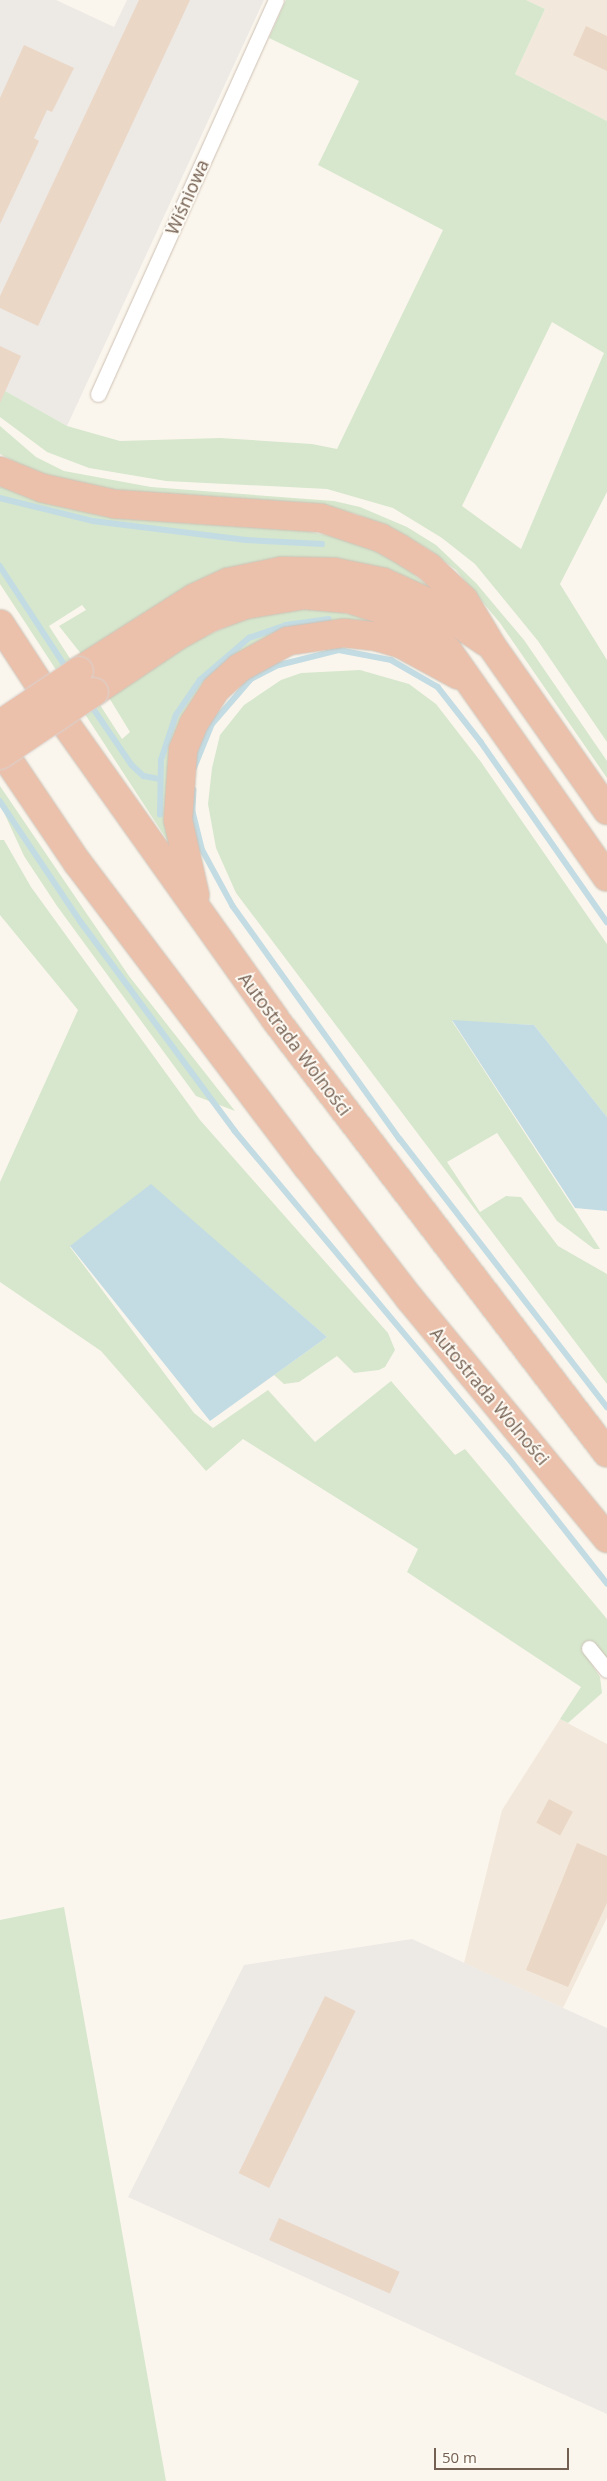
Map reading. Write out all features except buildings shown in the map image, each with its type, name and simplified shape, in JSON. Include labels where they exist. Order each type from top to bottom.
[{"type":"highway","points":[[0,471],[42,488],[115,504],[296,515],[351,527],[400,548],[449,585],[475,615],[491,645],[607,810]]},
{"type":"highway","points":[[0,755],[87,681],[194,598],[229,582],[282,571],[334,572],[383,582],[427,602],[491,645]]},
{"type":"highway","points":[[0,724],[209,618],[244,606],[304,595],[349,599],[407,621],[448,651],[465,678],[607,877]]},
{"type":"highway","name":"Autostrada Wolności","points":[[0,624],[62,719],[275,1019],[607,1453]]},
{"type":"highway","points":[[199,911],[178,820],[183,750],[194,723],[216,689],[238,668],[288,641],[344,633],[375,636],[401,644],[465,678]]},
{"type":"highway","name":"Autostrada Wolności","points":[[0,748],[76,862],[320,1183],[410,1298],[607,1538]]},
{"type":"street","name":"Wiśniowa","points":[[98,394],[276,0]]},
{"type":"street","points":[[589,1648],[607,1670]]},
{"type":"shaded area","points":[[0,0],[56,0],[114,27],[127,0],[264,0],[67,426],[0,388]]},
{"type":"shaded area","points":[[526,0],[607,0],[607,121],[515,74],[545,9]]},
{"type":"shaded area","points":[[560,1719],[607,1744],[607,1918],[563,2008],[464,1963],[502,1810]]},
{"type":"shaded area","points":[[412,1939],[607,2028],[607,2414],[128,2197],[244,1965]]},
{"type":"green space","points":[[286,0],[526,0],[545,9],[515,74],[607,121],[607,492],[560,584],[607,660],[607,742],[538,641],[475,564],[442,538],[393,508],[327,489],[166,481],[89,468],[47,452],[0,417],[0,388],[67,426],[120,441],[220,438],[312,444],[337,449],[443,230],[318,165],[359,81],[269,38]],"holes":[[[552,322],[604,353],[521,549],[462,506]]]},
{"type":"green space","points":[[0,426],[36,457],[64,471],[151,487],[334,501],[360,507],[407,527],[436,545],[476,583],[524,640],[607,761],[607,778],[500,623],[456,570],[428,549],[388,527],[356,514],[308,503],[115,492],[34,472],[0,454]]},
{"type":"green space","points":[[0,482],[85,508],[146,520],[276,525],[361,542],[397,561],[451,604],[385,573],[82,655],[59,626],[86,610],[82,605],[49,626],[122,739],[130,732],[108,696],[176,649],[260,612],[309,606],[373,619],[428,647],[325,624],[185,714],[168,761],[171,846],[0,584]]},
{"type":"green space","points":[[360,670],[409,684],[436,704],[481,762],[607,944],[607,1117],[534,1025],[452,1021],[600,1249],[594,1249],[557,1221],[497,1133],[447,1162],[480,1212],[506,1196],[521,1197],[558,1246],[607,1274],[607,1384],[236,893],[216,848],[208,804],[212,768],[220,735],[244,705],[281,680],[301,673]]},
{"type":"green space","points":[[0,786],[129,976],[235,1111],[196,1096],[57,906],[24,856],[0,804]]},
{"type":"green space","points":[[0,840],[4,840],[31,887],[200,1120],[388,1333],[395,1350],[385,1367],[379,1370],[354,1373],[337,1356],[299,1382],[284,1384],[274,1375],[327,1337],[151,1185],[70,1247],[194,1413],[213,1428],[268,1390],[315,1442],[391,1381],[455,1455],[465,1449],[607,1619],[607,1665],[582,1649],[600,1677],[602,1693],[568,1723],[560,1719],[581,1687],[407,1572],[418,1549],[243,1439],[206,1471],[101,1351],[0,1282],[0,1182],[78,1010],[0,915]]},
{"type":"green space","points":[[64,1907],[166,2481],[0,2481],[0,1920]]},
{"type":"water","points":[[452,1020],[534,1025],[607,1117],[607,1211],[575,1208]]},
{"type":"water","points":[[151,1184],[327,1337],[210,1421],[70,1246]]},
{"type":"waterway","points":[[0,498],[93,521],[246,540],[322,544]]},
{"type":"waterway","points":[[0,566],[68,670]]},
{"type":"waterway","points":[[160,815],[161,760],[176,715],[200,680],[249,638],[286,625],[329,619]]},
{"type":"waterway","points":[[194,768],[212,724],[251,679],[279,665],[339,650],[391,660],[438,687],[481,742],[607,922]]},
{"type":"waterway","points":[[89,702],[132,765],[144,776],[160,779]]},
{"type":"waterway","points":[[194,790],[193,812],[202,849],[233,906],[400,1139],[607,1407]]},
{"type":"waterway","points":[[0,801],[81,922],[235,1131],[507,1456],[607,1583]]}]
